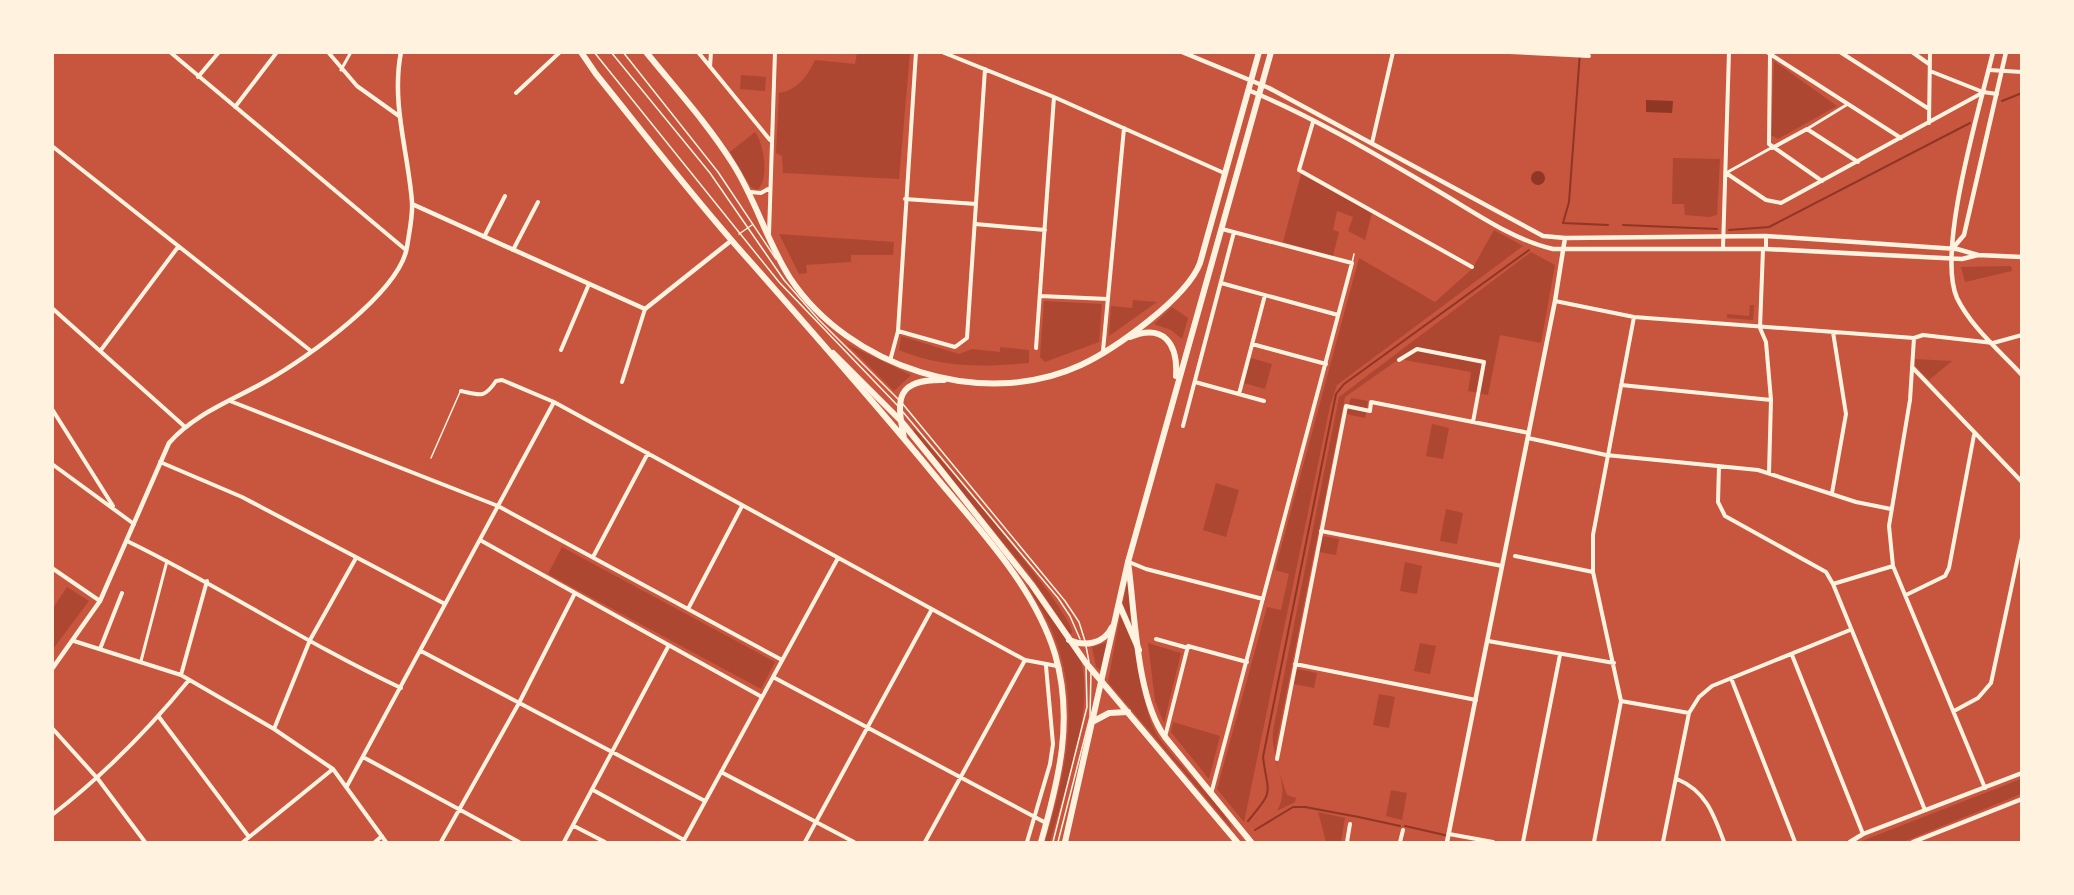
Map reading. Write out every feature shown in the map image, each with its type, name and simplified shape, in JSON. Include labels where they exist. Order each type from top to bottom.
[{"type":"main road","points":[[581,52],[596,74],[732,240],[825,344],[904,439],[998,555],[1024,591],[1042,622],[1058,666],[1064,697],[1065,729],[1059,780],[1041,843]]},
{"type":"main road","points":[[646,52],[707,127],[749,191],[790,278],[848,337],[890,361],[929,374],[968,380]]},
{"type":"main road","points":[[904,439],[899,403],[908,387],[922,381],[1014,382],[1037,379],[1076,367],[1103,354],[1124,340],[1183,291],[1196,274],[1259,52]]},
{"type":"main road","points":[[1065,843],[1103,682],[1128,562],[1271,52]]},
{"type":"main road","points":[[1124,340],[1146,332],[1154,333],[1169,341],[1176,355],[1175,392]]},
{"type":"main road","points":[[825,344],[901,421],[1032,585],[1086,663],[1237,843]]},
{"type":"main road","points":[[1128,562],[1149,708],[1165,737],[1251,842]]},
{"type":"main road","points":[[1119,603],[1139,650]]},
{"type":"main road","points":[[1069,640],[1084,644],[1107,637],[1115,621]]},
{"type":"main road","points":[[1094,721],[1109,713],[1128,712]]},
{"type":"street","points":[[170,52],[406,250]]},
{"type":"street","points":[[198,76],[219,52]]},
{"type":"street","points":[[235,107],[277,52]]},
{"type":"street","points":[[328,52],[341,70],[370,96],[399,116]]},
{"type":"street","points":[[341,70],[351,52]]},
{"type":"street","points":[[52,669],[74,641],[100,601],[169,443],[184,426],[270,380],[311,351],[374,299],[395,274],[406,250],[412,204],[399,116],[397,87],[401,52]]},
{"type":"street","points":[[516,93],[560,52]]},
{"type":"street","points":[[698,52],[771,141]]},
{"type":"street","points":[[710,68],[711,52]]},
{"type":"street","points":[[769,234],[768,189],[775,52]]},
{"type":"street","points":[[890,361],[898,331],[916,52]]},
{"type":"street","points":[[942,52],[1054,97],[1224,173]]},
{"type":"street","points":[[1182,52],[1262,85],[1543,236],[1565,238],[1766,237],[1952,249],[1978,255]]},
{"type":"street","points":[[1371,143],[1393,52]]},
{"type":"street","points":[[1509,52],[1589,56]]},
{"type":"street","points":[[1723,248],[1729,52]]},
{"type":"street","points":[[1840,52],[1929,109]]},
{"type":"street","points":[[1912,52],[1930,64]]},
{"type":"street","points":[[1929,123],[1930,52]]},
{"type":"street","points":[[1993,52],[1952,231],[1951,275],[1958,299],[1972,321],[2022,375]]},
{"type":"street","points":[[1952,249],[1964,235],[2006,52]]},
{"type":"street","points":[[1768,54],[1768,140],[1771,148],[1822,181]]},
{"type":"street","points":[[1768,54],[1901,138]]},
{"type":"street","points":[[898,331],[959,347],[967,338],[985,69]]},
{"type":"street","points":[[1989,70],[2001,73],[2022,72]]},
{"type":"street","points":[[1930,71],[1983,92],[1997,94]]},
{"type":"street","points":[[1248,90],[1313,122],[1537,245],[1564,250],[1723,248],[1951,258],[1978,255],[2022,257]]},
{"type":"street","points":[[1726,173],[1766,200],[1776,203],[1786,201],[1983,92]]},
{"type":"street","points":[[1036,348],[1054,97]]},
{"type":"street","points":[[1726,173],[1848,105]]},
{"type":"street","points":[[1313,122],[1299,170],[1472,267]]},
{"type":"street","points":[[1103,354],[1124,128]]},
{"type":"street","points":[[1807,129],[1858,162]]},
{"type":"street","points":[[52,146],[311,351]]},
{"type":"street","points":[[749,191],[761,193],[768,189]]},
{"type":"street","points":[[484,237],[505,196]]},
{"type":"street","points":[[905,199],[976,204]]},
{"type":"street","points":[[1468,208],[1473,200]]},
{"type":"street","points":[[513,250],[538,202]]},
{"type":"street","points":[[412,204],[645,309]]},
{"type":"street","points":[[975,224],[1045,230]]},
{"type":"street","points":[[1211,794],[1352,263],[1220,229]]},
{"type":"street","points":[[1183,426],[1234,232]]},
{"type":"street","points":[[1766,237],[1760,327],[1766,342],[1771,400],[1769,472]]},
{"type":"street","points":[[1447,843],[1555,301],[1565,238]]},
{"type":"street","points":[[622,382],[645,309],[732,240]]},
{"type":"street","points":[[100,350],[178,247]]},
{"type":"street","points":[[1221,283],[1338,315]]},
{"type":"street","points":[[561,350],[589,284]]},
{"type":"street","points":[[1239,394],[1265,295]]},
{"type":"street","points":[[1040,296],[1108,299]]},
{"type":"street","points":[[1555,301],[1634,317],[1760,327],[1914,338],[1923,335],[1993,343],[2022,335]]},
{"type":"street","points":[[52,308],[184,426]]},
{"type":"street","points":[[1594,843],[1621,700],[1593,572],[1593,535],[1606,455],[1634,317]]},
{"type":"street","points":[[1832,493],[1846,414],[1833,332]]},
{"type":"street","points":[[1914,338],[1908,417],[1891,509],[1888,540],[1893,566],[1985,789]]},
{"type":"street","points":[[1252,344],[1326,364]]},
{"type":"street","points":[[1400,360],[1417,349],[1484,362],[1473,422]]},
{"type":"street","points":[[1912,368],[1974,435],[2022,482]]},
{"type":"street","points":[[461,391],[483,395],[488,393],[496,381],[502,380],[554,402],[1024,660],[1046,666],[1058,666]]},
{"type":"street","points":[[1195,382],[1264,401]]},
{"type":"street","points":[[1621,385],[1771,400]]},
{"type":"street","points":[[230,401],[498,506],[782,660]]},
{"type":"street","points":[[347,786],[554,402]]},
{"type":"street","points":[[1277,759],[1346,406],[1370,411],[1371,402],[1473,422],[1606,455],[1769,472],[1865,505],[1891,509]]},
{"type":"street","points":[[52,409],[113,506]]},
{"type":"street","points":[[1906,595],[1945,576],[1974,435]]},
{"type":"street","points":[[593,557],[648,453]]},
{"type":"street","points":[[160,462],[242,497],[446,604]]},
{"type":"street","points":[[52,464],[135,524]]},
{"type":"street","points":[[1719,466],[1718,502],[1725,516],[1826,572],[1833,584],[1925,810]]},
{"type":"street","points":[[688,609],[742,506]]},
{"type":"street","points":[[1321,531],[1502,566]]},
{"type":"street","points":[[1954,711],[1978,698],[1991,683],[2022,538]]},
{"type":"street","points":[[480,540],[762,697]]},
{"type":"street","points":[[127,541],[207,581],[350,664],[401,688]]},
{"type":"street","points":[[1515,556],[1593,572]]},
{"type":"street","points":[[274,729],[310,640],[356,558]]},
{"type":"street","points":[[593,790],[683,841],[837,558]]},
{"type":"street","points":[[141,661],[167,561]]},
{"type":"street","points":[[1128,562],[1146,569],[1263,599]]},
{"type":"street","points":[[1833,584],[1893,566]]},
{"type":"street","points":[[52,568],[100,601]]},
{"type":"street","points":[[181,675],[207,581]]},
{"type":"street","points":[[441,843],[519,703],[575,592]]},
{"type":"street","points":[[99,649],[122,593]]},
{"type":"street","points":[[805,843],[932,609]]},
{"type":"street","points":[[1662,843],[1689,713],[1705,691],[1731,678],[1850,630]]},
{"type":"street","points":[[1156,639],[1246,662]]},
{"type":"street","points":[[74,641],[181,675],[274,729],[333,769],[386,843]]},
{"type":"street","points":[[1488,641],[1614,663]]},
{"type":"street","points":[[564,843],[669,645]]},
{"type":"street","points":[[1165,737],[1188,647]]},
{"type":"street","points":[[421,651],[705,801]]},
{"type":"street","points":[[1523,843],[1560,654]]},
{"type":"street","points":[[1792,655],[1863,834]]},
{"type":"street","points":[[926,843],[1024,660]]},
{"type":"street","points":[[1295,664],[1476,700]]},
{"type":"street","points":[[1027,843],[1050,764],[1053,744],[1046,666]]},
{"type":"street","points":[[773,677],[1047,823]]},
{"type":"street","points":[[1731,678],[1795,843]]},
{"type":"street","points":[[52,815],[98,779],[159,717],[189,680]]},
{"type":"street","points":[[1621,700],[1689,713]]},
{"type":"street","points":[[159,717],[249,837]]},
{"type":"street","points":[[52,728],[98,779],[145,843]]},
{"type":"street","points":[[363,758],[461,809],[519,843]]},
{"type":"street","points":[[243,843],[333,769]]},
{"type":"street","points":[[721,772],[854,843]]},
{"type":"street","points":[[1850,843],[1863,834],[2022,773]]},
{"type":"street","points":[[1677,779],[1695,787],[1701,794],[1724,843]]},
{"type":"street","points":[[1913,843],[2022,799]]},
{"type":"street","points":[[1347,843],[1350,824]]},
{"type":"street","points":[[574,826],[605,843]]},
{"type":"street","points":[[1400,843],[1403,830]]},
{"type":"street","points":[[1449,834],[1493,843]]},
{"type":"street","points":[[375,843],[382,836]]},
{"type":"lane","points":[[594,52],[738,234],[816,323],[899,403],[1058,598],[1074,623],[1084,644],[1087,707],[1053,843]]},
{"type":"lane","points":[[611,52],[710,173],[802,302],[899,403],[1065,601],[1079,622],[1091,669],[1090,717],[1058,843]]},
{"type":"lane","points":[[623,52],[694,140],[790,278]]},
{"type":"lane","points":[[738,234],[752,225]]},
{"type":"lane","points":[[1352,263],[1354,254]]},
{"type":"lane","points":[[431,458],[461,391]]},
{"type":"shaded area","points":[[857,53],[910,53],[899,179],[783,173],[782,156],[776,153],[779,93],[791,89],[801,81],[815,60],[855,64]]},
{"type":"shaded area","points":[[1774,61],[1837,106],[1778,139],[1771,135]]},
{"type":"shaded area","points":[[741,75],[766,77],[765,91],[740,89]]},
{"type":"shaded area","points":[[1646,100],[1673,101],[1672,113],[1646,112]]},
{"type":"shaded area","points":[[755,132],[761,145],[764,161],[763,178],[757,190],[751,187],[730,152]]},
{"type":"shaded area","points":[[1673,158],[1720,159],[1717,215],[1709,217],[1685,215],[1684,204],[1672,204]]},
{"type":"shaded area","points":[[1538,171],[1543,173],[1545,178],[1543,183],[1538,185],[1533,183],[1531,178],[1533,173]]},
{"type":"shaded area","points":[[1301,174],[1372,213],[1365,240],[1348,231],[1353,217],[1337,211],[1333,230],[1339,232],[1333,256],[1283,242]]},
{"type":"shaded area","points":[[1494,230],[1523,246],[1337,385],[1330,406],[1244,822],[1217,789],[1267,607],[1281,610],[1289,574],[1275,570],[1359,258],[1435,302],[1472,269]]},
{"type":"shaded area","points":[[779,234],[894,242],[893,255],[851,255],[851,262],[806,265],[807,273],[799,274]]},
{"type":"shaded area","points":[[1531,252],[1555,265],[1541,343],[1500,335],[1488,395],[1468,391],[1471,372],[1399,359],[1345,397],[1275,756],[1273,731],[1339,397]]},
{"type":"shaded area","points":[[2011,266],[2012,271],[1965,282],[1961,267]]},
{"type":"shaded area","points":[[1133,300],[1157,302],[1109,336],[1111,306],[1132,308]]},
{"type":"shaded area","points":[[1044,301],[1102,304],[1099,342],[1045,362],[1040,357]]},
{"type":"shaded area","points":[[1750,305],[1754,305],[1753,320],[1727,318],[1727,314],[1749,316]]},
{"type":"shaded area","points":[[1172,307],[1188,318],[1182,339],[1171,330],[1154,324]]},
{"type":"shaded area","points":[[901,336],[959,354],[972,349],[1000,352],[1000,347],[1029,350],[1029,363],[963,365],[931,360],[899,350]]},
{"type":"shaded area","points":[[847,344],[911,375],[894,391]]},
{"type":"shaded area","points":[[1251,358],[1272,364],[1265,389],[1244,383]]},
{"type":"shaded area","points":[[1914,359],[1952,361],[1929,380],[1916,367]]},
{"type":"shaded area","points":[[1351,398],[1368,401],[1365,418],[1346,414]]},
{"type":"shaded area","points":[[1432,424],[1449,428],[1443,459],[1426,456]]},
{"type":"shaded area","points":[[914,428],[1029,567],[1067,620],[1072,633],[1070,634],[1033,579],[914,432]]},
{"type":"shaded area","points":[[1216,483],[1239,490],[1226,537],[1203,530]]},
{"type":"shaded area","points":[[1446,509],[1463,513],[1457,544],[1440,541]]},
{"type":"shaded area","points":[[1322,536],[1339,539],[1336,555],[1319,552]]},
{"type":"shaded area","points":[[562,547],[775,662],[761,689],[548,574]]},
{"type":"shaded area","points":[[1405,562],[1422,566],[1417,594],[1400,591]]},
{"type":"shaded area","points":[[1026,582],[1081,661],[1084,681],[1084,703],[1076,752],[1050,842],[1045,842],[1059,789],[1068,737],[1067,684],[1052,631]]},
{"type":"shaded area","points":[[1127,582],[1129,582],[1133,628],[1123,604]]},
{"type":"shaded area","points":[[67,587],[89,601],[53,649],[53,608]]},
{"type":"shaded area","points":[[1120,616],[1134,642],[1146,704],[1156,733],[1229,821],[1232,829],[1108,682]]},
{"type":"shaded area","points":[[1109,642],[1103,673],[1096,667],[1092,647]]},
{"type":"shaded area","points":[[1148,643],[1181,653],[1164,723],[1155,701]]},
{"type":"shaded area","points":[[1420,643],[1436,646],[1430,674],[1414,671]]},
{"type":"shaded area","points":[[1297,669],[1317,673],[1314,688],[1294,684]]},
{"type":"shaded area","points":[[1379,694],[1395,697],[1389,728],[1373,725]]},
{"type":"shaded area","points":[[1173,722],[1220,736],[1209,779],[1171,732]]},
{"type":"shaded area","points":[[1280,773],[1287,795],[1296,798],[1295,802],[1277,811],[1282,792]]},
{"type":"shaded area","points":[[2021,779],[2021,794],[1903,842],[1859,842]]},
{"type":"shaded area","points":[[1391,790],[1407,793],[1402,820],[1386,816]]},
{"type":"shaded area","points":[[1318,812],[1345,818],[1341,841],[1326,842]]},
{"type":"waterway","points":[[1580,52],[1569,202],[1563,223],[1608,225]]},
{"type":"waterway","points":[[2002,101],[2022,93]]},
{"type":"waterway","points":[[1729,230],[1769,227],[1970,123]]},
{"type":"waterway","points":[[1623,225],[1717,229]]},
{"type":"waterway","points":[[1248,821],[1268,792],[1263,757],[1336,394],[1344,384],[1529,250]]},
{"type":"waterway","points":[[1255,830],[1293,807],[1353,816]]},
{"type":"waterway","points":[[1354,816],[1400,826]]},
{"type":"waterway","points":[[1405,826],[1449,836]]}]
